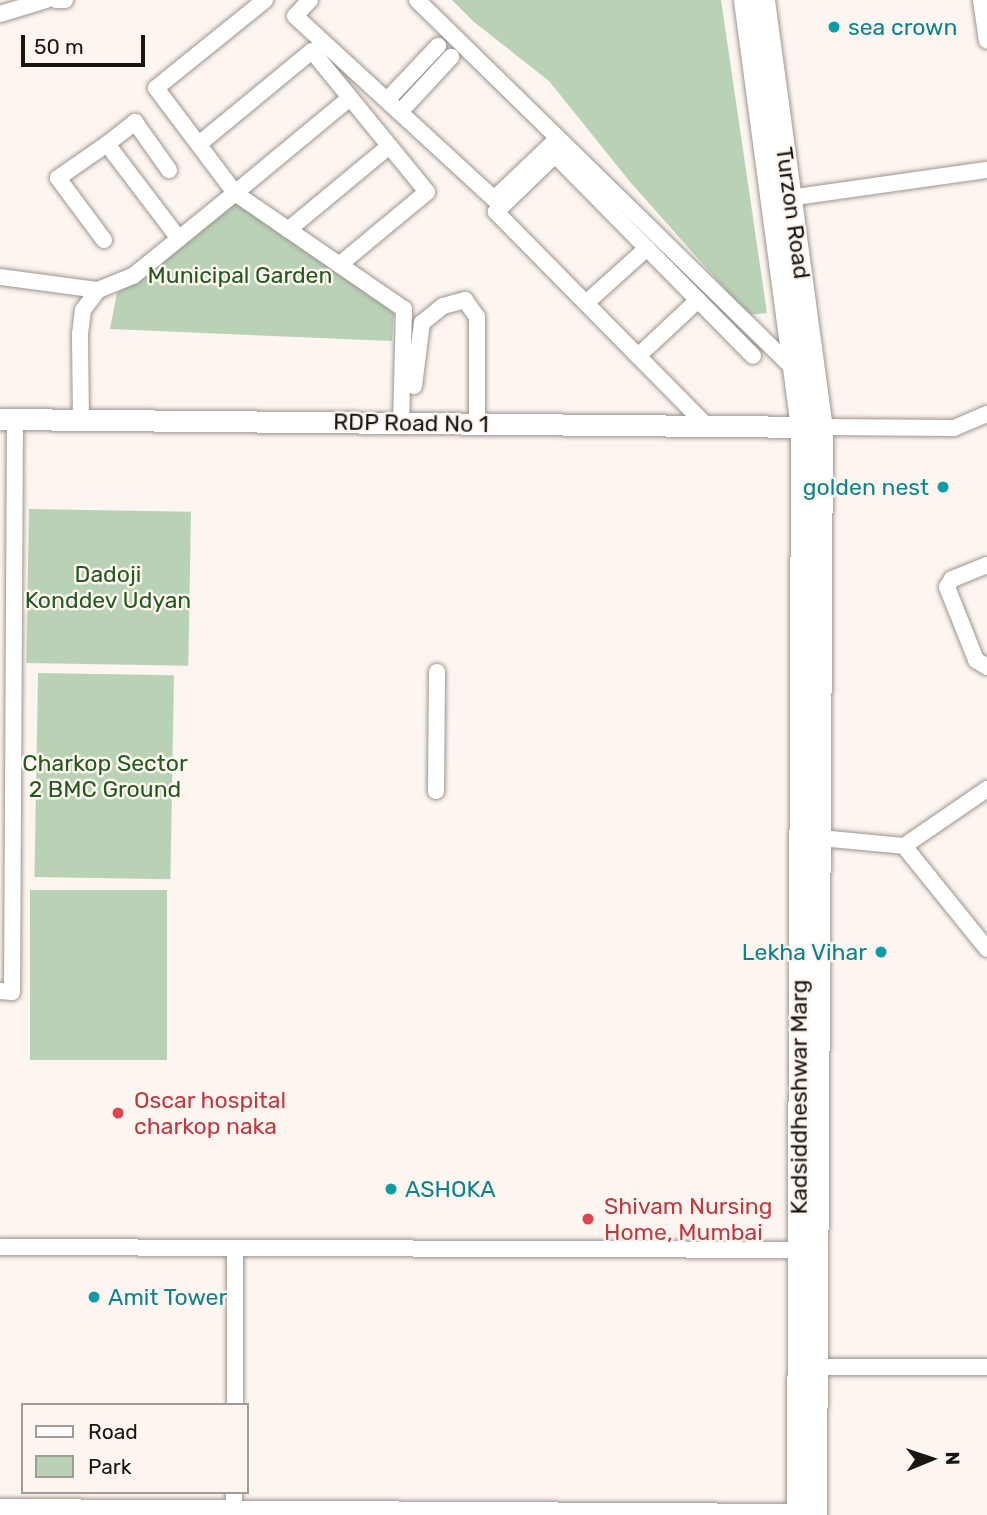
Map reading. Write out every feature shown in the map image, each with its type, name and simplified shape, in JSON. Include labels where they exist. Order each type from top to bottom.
[{"type":"street","points":[[0,14],[46,0]]},
{"type":"street","points":[[56,0],[65,0]]},
{"type":"street","points":[[265,0],[156,88],[235,193],[404,309],[401,423]]},
{"type":"street","points":[[310,0],[295,16],[494,199],[558,138]]},
{"type":"street","points":[[417,0],[794,369]]},
{"type":"street","name":"Turzon Road","points":[[744,0],[781,200],[812,427]]},
{"type":"street","name":"Turzon Road","points":[[764,0],[794,369],[812,427]]},
{"type":"street","points":[[981,0],[987,41]]},
{"type":"street","points":[[388,99],[438,46]]},
{"type":"street","points":[[199,144],[312,51],[427,192],[339,265]]},
{"type":"street","points":[[401,111],[451,57]]},
{"type":"street","points":[[0,277],[98,290],[133,276],[350,98]]},
{"type":"street","points":[[104,240],[58,178],[135,122],[169,170]]},
{"type":"street","points":[[107,144],[179,239]]},
{"type":"street","points":[[288,230],[389,146]]},
{"type":"street","points":[[707,426],[496,212],[555,155],[753,356]]},
{"type":"street","points":[[781,200],[987,170]]},
{"type":"street","points":[[586,303],[647,248]]},
{"type":"street","points":[[81,420],[80,334],[83,310],[98,290]]},
{"type":"street","points":[[414,386],[422,323],[443,306],[465,300],[477,317],[477,424]]},
{"type":"street","points":[[638,356],[698,300]]},
{"type":"street","points":[[812,427],[954,428],[987,414]]},
{"type":"street","points":[[0,992],[12,992],[7,677],[8,419]]},
{"type":"street","name":"RDP Road No 1","points":[[8,419],[812,427]]},
{"type":"street","name":"Kadsiddheshwar Marg","points":[[808,1250],[820,838],[812,427]]},
{"type":"street","name":"Kadsiddheshwar Marg","points":[[807,1514],[812,427]]},
{"type":"street","points":[[987,565],[952,579],[947,587],[976,660],[987,667]]},
{"type":"street","points":[[436,791],[437,672]]},
{"type":"street","points":[[820,838],[904,846],[987,789]]},
{"type":"street","points":[[904,846],[987,949]]},
{"type":"street","points":[[0,1247],[808,1250]]},
{"type":"street","points":[[235,1248],[235,1403]]},
{"type":"street","points":[[807,1367],[987,1367]]},
{"type":"street","points":[[0,1507],[36,1507],[59,1511],[234,1505],[807,1514]]},
{"type":"green space","points":[[452,0],[721,0],[767,313],[748,315],[631,183],[549,81],[474,22]]},
{"type":"green space","name":"Municipal Garden","points":[[238,202],[394,310],[392,341],[110,329],[117,293]]},
{"type":"green space","name":"Dadoji Konddev Udyan","points":[[29,509],[191,512],[188,666],[26,663]]},
{"type":"green space","name":"Charkop Sector 2 BMC Ground","points":[[38,673],[174,675],[170,879],[34,877]]},
{"type":"green space","points":[[30,890],[167,890],[167,1060],[30,1060]]},
{"type":"place","name":"sea crown","points":[[834,27]]},
{"type":"place","name":"golden nest","points":[[943,487]]},
{"type":"place","name":"Lekha Vihar","points":[[881,952]]},
{"type":"place","name":"Oscar hospital charkop naka","points":[[118,1113]]},
{"type":"place","name":"ASHOKA","points":[[391,1189]]},
{"type":"place","name":"Shivam Nursing Home, Mumbai","points":[[588,1219]]},
{"type":"place","name":"Amit Tower","points":[[94,1297]]}]
